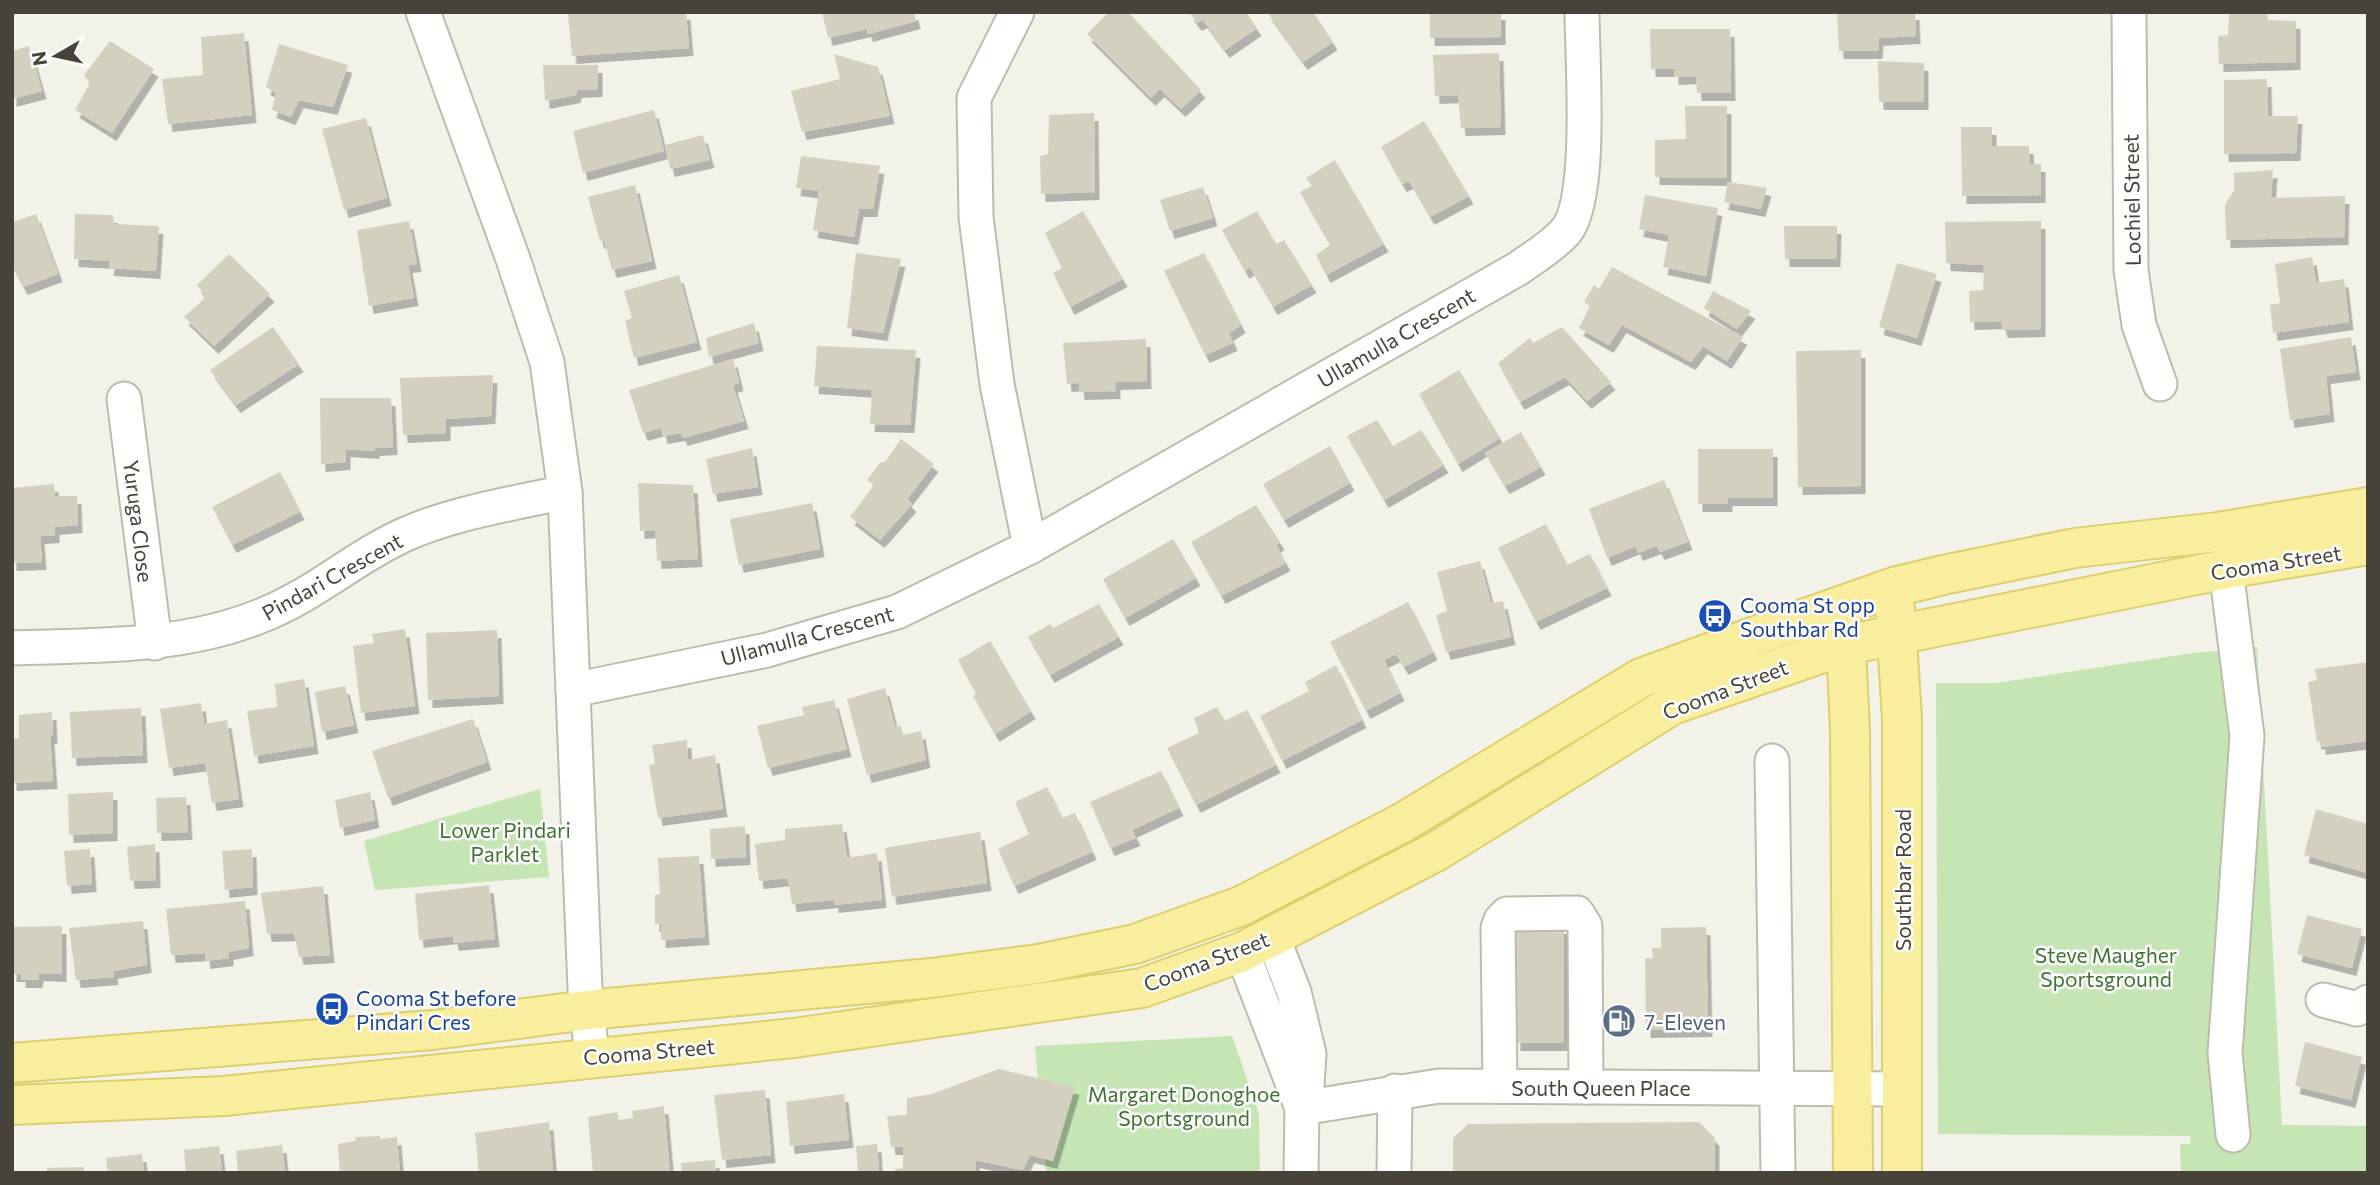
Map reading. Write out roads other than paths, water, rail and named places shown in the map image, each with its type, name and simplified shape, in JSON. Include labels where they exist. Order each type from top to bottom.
[{"type":"main road","name":"Cooma Street","points":[[12,1063],[433,1030],[587,1010],[930,978],[1038,964],[1135,944],[1241,906],[1402,823],[1641,678],[1838,606],[1894,587],[2075,548],[2218,532],[2368,507]]},
{"type":"main road","points":[[2218,532],[2225,569]]},
{"type":"main road","name":"Cooma Street","points":[[12,1105],[224,1096],[592,1056],[794,1038],[1142,988],[1257,944],[1437,851],[1672,705],[1846,645],[2225,569],[2368,545]]},
{"type":"main road","name":"Southbar Road","points":[[1894,587],[1902,719],[1902,1173]]},
{"type":"main road","points":[[1838,606],[1846,645],[1853,1173]]},
{"type":"main road","points":[[1241,906],[1257,944]]},
{"type":"street","points":[[423,12],[513,259],[547,362],[565,492],[587,1010],[592,1056]]},
{"type":"street","points":[[1017,12],[974,98],[976,217],[997,384],[1030,547]]},
{"type":"street","name":"Ullamulla Crescent","points":[[573,690],[767,650],[897,612],[1030,547],[1519,268],[1567,230],[1578,205],[1583,163],[1582,12]]},
{"type":"street","name":"Lochiel Street","points":[[2129,12],[2131,270],[2138,325],[2160,384]]},
{"type":"street","name":"Yuruga Close","points":[[124,400],[155,643]]},
{"type":"street","name":"Pindari Crescent","points":[[12,649],[155,643],[192,637],[263,615],[405,534],[465,514],[565,492]]},
{"type":"street","points":[[2225,569],[2248,736],[2225,1053],[2227,1096],[2233,1135]]},
{"type":"street","points":[[1772,761],[1778,1173]]},
{"type":"street","points":[[1500,1086],[1498,928],[1501,920],[1507,914],[1577,914],[1586,926],[1586,1087]]},
{"type":"street","points":[[1257,944],[1302,1108],[1301,1173]]},
{"type":"street","points":[[2323,1000],[2357,1009],[2368,1002]]},
{"type":"street","name":"South Queen Place","points":[[1302,1108],[1439,1086],[1902,1089]]},
{"type":"street","points":[[1394,1173],[1395,1091]]},
{"type":"place","name":"Cooma St opp Southbar Rd","points":[[1715,616]]},
{"type":"place","name":"Cooma St before Pindari Cres","points":[[332,1009]]},
{"type":"place","name":"7-Eleven","points":[[1619,1021]]},
{"type":"park label","name":"Lower Pindari Parklet","points":[[505,841]]},
{"type":"park label","name":"Steve Maugher Sportsground","points":[[2106,966]]},
{"type":"park label","name":"Margaret Donoghoe Sportsground","points":[[1184,1105]]}]
